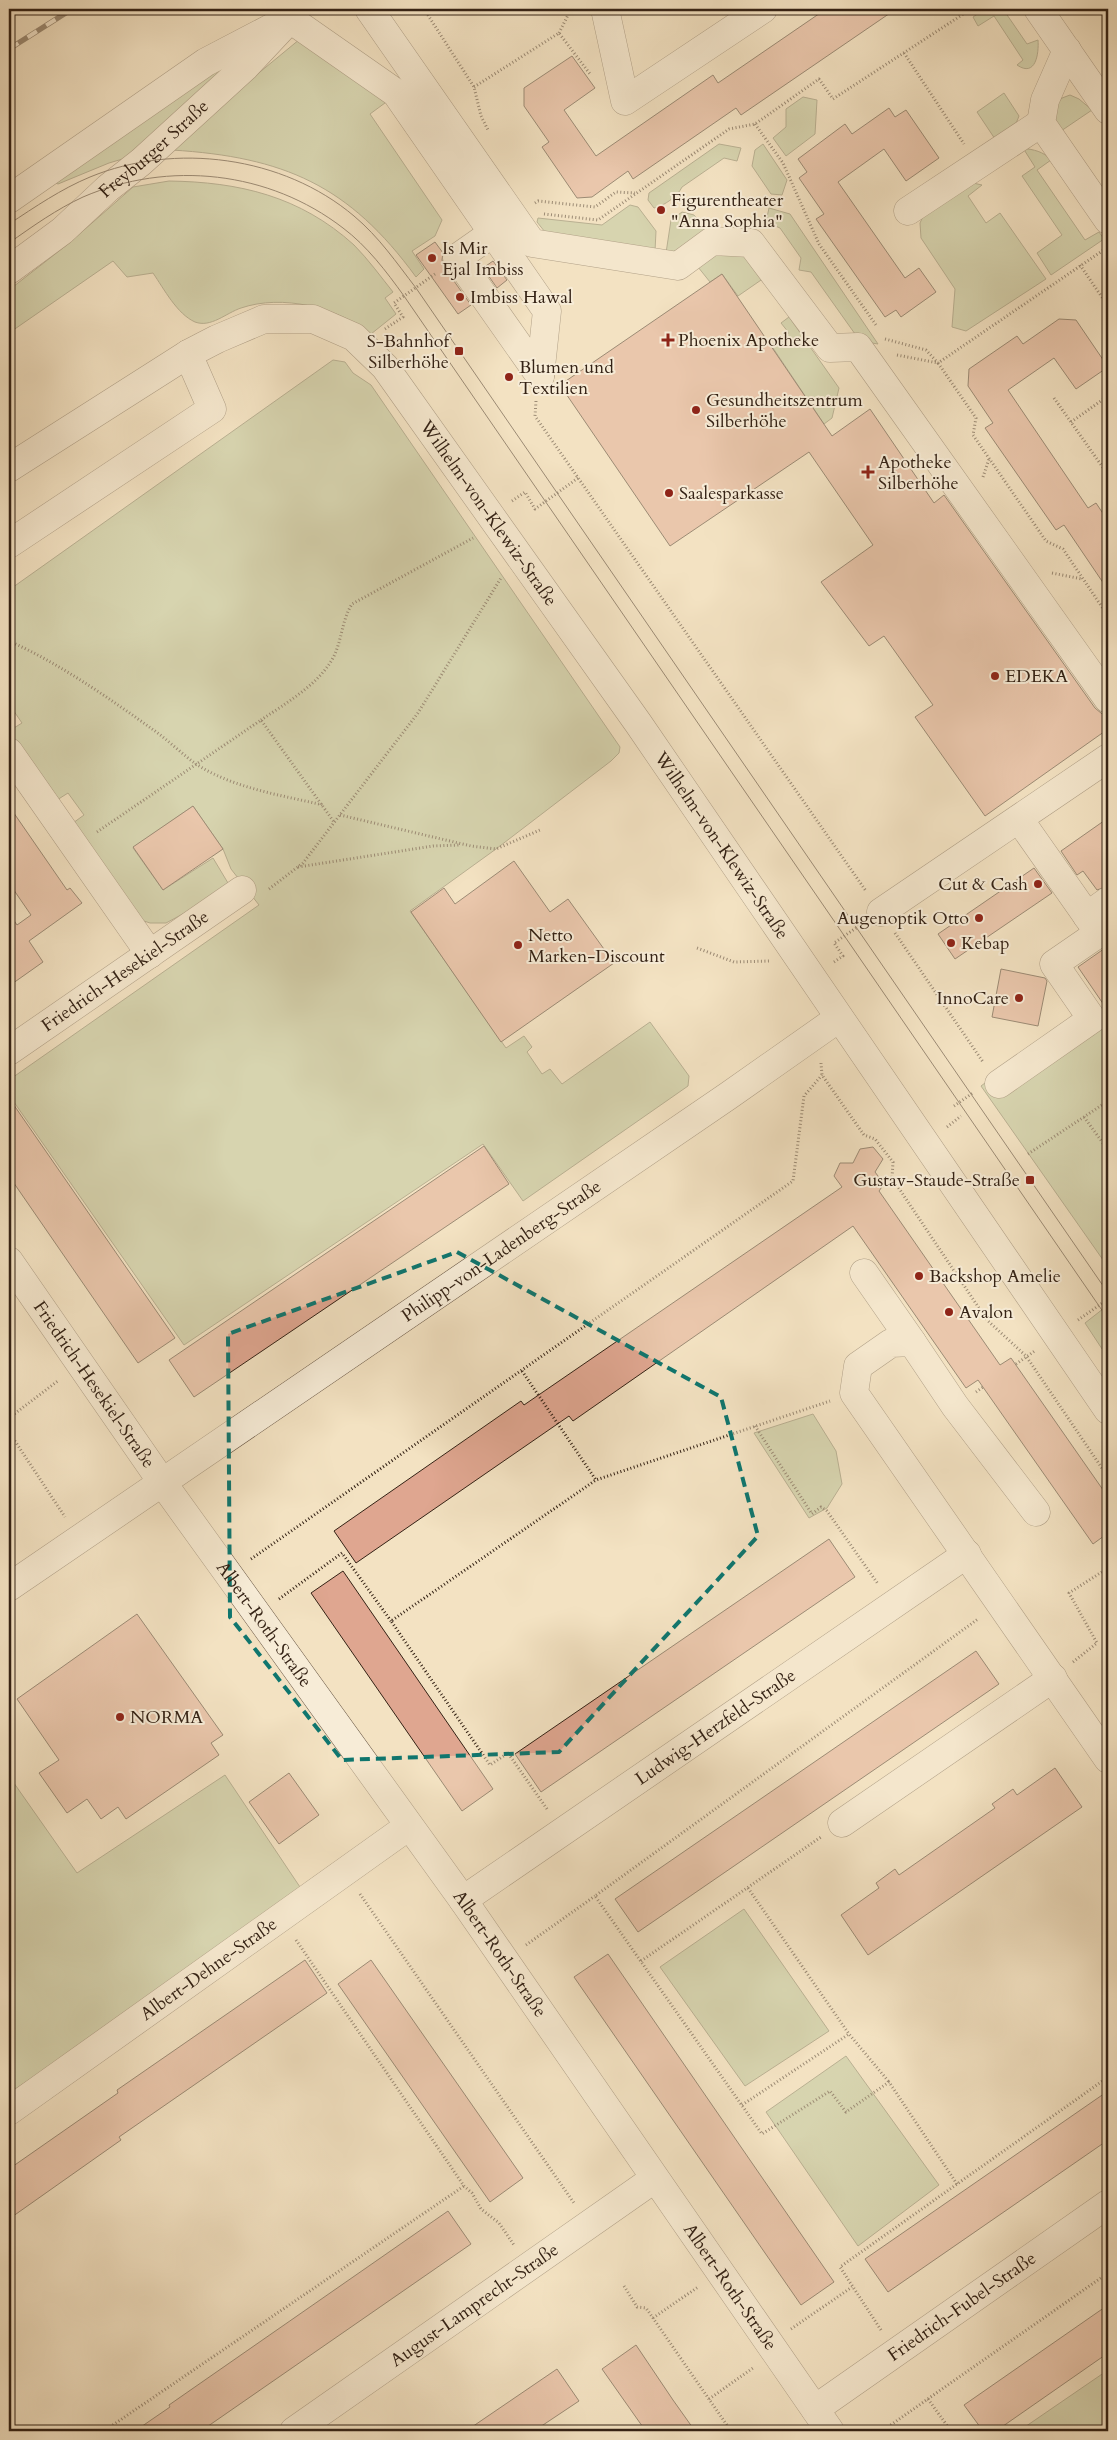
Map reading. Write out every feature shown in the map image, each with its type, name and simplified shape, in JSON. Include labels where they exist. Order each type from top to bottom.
[{"type":"street","points":[[369,9],[415,60],[547,311],[540,376]]},
{"type":"street","points":[[605,9],[625,101],[763,9]]},
{"type":"street","points":[[1038,9],[1108,110]]},
{"type":"street","points":[[298,14],[396,93],[468,197],[503,225],[532,243],[678,266],[712,241],[751,243],[830,348],[858,348],[1104,684]]},
{"type":"street","name":"Freyburger Straße","points":[[9,199],[206,62],[298,14]]},
{"type":"street","name":"Freyburger Straße","points":[[9,270],[62,232],[108,188],[141,162],[245,68],[298,14]]},
{"type":"street","points":[[1067,50],[1044,100],[1041,123],[1108,220]]},
{"type":"street","points":[[908,211],[1041,123]]},
{"type":"street","points":[[503,225],[457,258],[540,376]]},
{"type":"street","name":"Wilhelm-von-Klewiz-Straße","points":[[9,468],[188,354],[264,319],[313,319],[354,337],[385,367],[483,526],[638,723],[839,1018]]},
{"type":"street","points":[[9,544],[212,409],[188,354]]},
{"type":"street","points":[[9,752],[150,954]]},
{"type":"street","points":[[881,912],[1108,758]]},
{"type":"street","points":[[999,1084],[1092,1019],[1054,964],[1098,933],[1097,908],[1019,819]]},
{"type":"street","name":"Friedrich-Hesekiel-Straße","points":[[9,1050],[242,890]]},
{"type":"street","points":[[839,1018],[960,1190],[1108,1410]]},
{"type":"street","name":"Philipp-von-Ladenberg-Straße","points":[[9,1588],[720,1102],[839,1018]]},
{"type":"street","name":"Friedrich-Hesekiel-Straße","points":[[9,1262],[162,1482]]},
{"type":"street","points":[[864,1272],[955,1406],[1036,1512]]},
{"type":"street","points":[[912,1342],[891,1343],[858,1366],[854,1393],[1001,1602],[1108,1759]]},
{"type":"street","name":"Albert-Roth-Straße","points":[[162,1482],[463,1900],[654,2179],[830,2431]]},
{"type":"street","name":"Ludwig-Herzfeld-Straße","points":[[463,1900],[967,1554]]},
{"type":"street","points":[[842,1823],[1053,1678]]},
{"type":"street","name":"Albert-Dehne-Straße","points":[[9,2111],[346,1873],[409,1826]]},
{"type":"street","name":"August-Lamprecht-Straße","points":[[294,2431],[654,2179]]},
{"type":"street","name":"Friedrich-Fubel-Straße","points":[[815,2409],[1108,2204]]},
{"type":"path","points":[[424,9],[474,87],[482,116],[492,137]]},
{"type":"path","points":[[474,87],[559,33],[571,9]]},
{"type":"path","points":[[503,225],[537,213],[598,220],[729,129],[755,124],[819,79],[833,99],[972,9]]},
{"type":"path","points":[[559,33],[592,76]]},
{"type":"path","points":[[904,53],[978,165]]},
{"type":"path","points":[[755,124],[783,164],[819,244],[885,339],[926,350],[938,363],[976,418],[973,435],[1046,541],[1063,549],[1108,616]]},
{"type":"path","points":[[538,200],[596,207],[616,192],[635,194]]},
{"type":"path","points":[[858,348],[938,363],[1108,246]]},
{"type":"path","points":[[354,337],[375,335],[403,317],[394,303],[457,258]]},
{"type":"path","points":[[1080,265],[1108,306]]},
{"type":"path","points":[[540,376],[535,416],[999,1084],[981,1086],[954,1106]]},
{"type":"path","points":[[1071,422],[1108,396]]},
{"type":"path","points":[[1054,398],[1108,474]]},
{"type":"path","points":[[1104,469],[1108,466]]},
{"type":"path","points":[[75,847],[261,720],[318,677],[333,656],[345,615],[352,604],[456,549],[525,492],[536,509],[578,478]]},
{"type":"path","points":[[242,890],[252,902],[297,867],[340,815],[418,713],[502,577]]},
{"type":"path","points":[[9,641],[53,662],[155,731],[196,764],[220,776],[259,790],[322,805]]},
{"type":"path","points":[[261,720],[334,822]]},
{"type":"path","points":[[340,815],[466,845],[496,849],[540,830]]},
{"type":"path","points":[[297,867],[433,846],[466,845]]},
{"type":"path","points":[[810,977],[843,956],[834,944],[881,912]]},
{"type":"path","points":[[697,948],[734,962],[777,961]]},
{"type":"path","points":[[809,1039],[820,1054],[822,1075],[864,1135],[875,1139],[894,1162],[892,1178],[987,1320],[1026,1356],[1108,1477]]},
{"type":"path","points":[[228,1575],[793,1182],[804,1096],[822,1075]]},
{"type":"path","points":[[1028,1154],[1108,1101]]},
{"type":"path","points":[[1084,1117],[1108,1150]]},
{"type":"path","points":[[1095,1309],[1108,1299]]},
{"type":"path","points":[[1016,1364],[1026,1356]]},
{"type":"path","points":[[9,1418],[60,1378],[55,1371]]},
{"type":"path","points":[[522,1371],[596,1480]]},
{"type":"path","points":[[391,1621],[596,1480],[854,1393]]},
{"type":"path","points":[[755,1426],[812,1514],[821,1507],[827,1511],[882,1591]]},
{"type":"path","points":[[9,1432],[80,1539]]},
{"type":"path","points":[[277,1601],[342,1553],[490,1765],[508,1753],[562,1832]]},
{"type":"path","points":[[1053,1678],[1097,1643],[1069,1593],[1108,1568]]},
{"type":"path","points":[[518,1951],[1001,1602]]},
{"type":"path","points":[[641,1961],[842,1823]]},
{"type":"path","points":[[346,1873],[578,2210]]},
{"type":"path","points":[[748,1888],[849,2034],[889,2082],[957,2184]]},
{"type":"path","points":[[595,1896],[762,2134],[830,2091],[846,2112],[889,2082]]},
{"type":"path","points":[[296,1939],[464,2186],[472,2193],[481,2209],[499,2223],[518,2251]]},
{"type":"path","points":[[742,2105],[849,2034]]},
{"type":"path","points":[[893,2354],[840,2267],[1108,2077]]},
{"type":"path","points":[[104,2431],[464,2186]]},
{"type":"path","points":[[654,2318],[719,2272]]},
{"type":"path","points":[[882,2431],[1108,2273]]},
{"type":"path","points":[[624,2286],[637,2307],[646,2308],[654,2318],[731,2431]]},
{"type":"path","points":[[790,2330],[852,2287]]},
{"type":"path","points":[[709,2399],[775,2353]]},
{"type":"path","points":[[928,2399],[951,2431]]},
{"type":"highlighted area","points":[[457,1252],[721,1397],[758,1536],[559,1752],[342,1760],[230,1617],[228,1334]]},
{"type":"green space","points":[[985,9],[1003,9],[1027,44],[1038,40],[1037,57],[1032,66],[1023,68],[1017,65],[1023,60],[994,16],[978,26],[973,17]]},
{"type":"green space","points":[[263,34],[136,155],[109,163],[58,184],[52,181]]},
{"type":"green space","points":[[300,39],[389,100],[370,114],[442,220],[435,236],[412,251],[424,269],[416,277],[391,245],[365,219],[339,198],[311,182],[281,169],[248,160],[172,150],[243,86]]},
{"type":"green space","points":[[1004,93],[1019,116],[1015,126],[997,142],[977,112]]},
{"type":"green space","points":[[1070,95],[1079,99],[1092,110],[1061,131],[1055,119],[1055,106],[1062,98]]},
{"type":"green space","points":[[803,97],[817,100],[815,134],[786,156],[773,138],[786,127],[786,109]]},
{"type":"green space","points":[[719,144],[741,148],[737,161],[724,158],[682,187],[670,200],[654,208],[648,200],[649,193]]},
{"type":"green space","points":[[763,144],[787,180],[782,195],[771,194],[752,166],[755,150]]},
{"type":"green space","points":[[1023,148],[1042,153],[1051,160],[1037,170],[1085,240],[1099,232],[1104,239],[1051,275],[1037,253],[1062,235],[1022,176],[1035,167]]},
{"type":"green space","points":[[169,181],[195,182],[244,189],[290,203],[312,214],[354,245],[369,262],[393,292],[385,298],[396,314],[371,334],[326,310],[291,303],[257,304],[241,308],[213,322],[195,322],[182,313],[153,273],[127,277],[113,261],[9,333],[9,290],[68,244],[133,187]]},
{"type":"green space","points":[[973,183],[982,185],[968,196],[986,223],[1000,213],[1046,279],[966,331],[952,327],[955,289],[921,238],[920,223],[925,212]]},
{"type":"green space","points":[[630,205],[638,207],[656,231],[655,251],[549,237],[537,222],[538,218],[602,225]]},
{"type":"green space","points":[[769,208],[790,214],[878,344],[860,341],[811,272],[799,270],[801,258],[780,228],[766,222]]},
{"type":"green space","points":[[682,212],[694,215],[705,229],[702,240],[677,256],[666,253],[671,220]]},
{"type":"green space","points":[[710,249],[748,256],[764,278],[738,296],[722,274],[710,282],[698,267]]},
{"type":"green space","points":[[789,317],[839,388],[832,418],[824,424],[771,345],[789,333],[781,323]]},
{"type":"green space","points":[[333,360],[345,362],[353,373],[371,385],[620,747],[619,753],[611,761],[496,849],[410,911],[506,1048],[524,1036],[532,1047],[527,1052],[542,1074],[550,1069],[562,1084],[650,1022],[689,1076],[688,1086],[523,1201],[483,1144],[184,1345],[9,1095],[9,1080],[259,905],[231,869],[223,849],[193,806],[133,848],[163,890],[213,858],[231,888],[166,923],[150,923],[138,919],[73,823],[84,815],[68,793],[57,800],[9,731],[22,723],[9,704],[9,590]]},
{"type":"green space","points":[[1089,1005],[1108,1032],[1108,1267],[981,1086]]},
{"type":"green space","points":[[1108,1305],[1108,1358],[1085,1323]]},
{"type":"green space","points":[[813,1414],[836,1451],[842,1484],[827,1508],[809,1518],[754,1433]]},
{"type":"green space","points":[[225,1775],[308,1899],[9,2093],[9,1776],[77,1873]]},
{"type":"green space","points":[[744,1909],[829,2031],[745,2086],[660,1967]]},
{"type":"green space","points":[[846,2056],[939,2185],[858,2246],[766,2112]]},
{"type":"green space","points":[[1108,2370],[1108,2431],[1019,2431]]},
{"type":"building","points":[[826,9],[896,9],[741,115],[736,108],[633,179],[628,171],[592,197],[577,198],[542,147],[549,142],[524,106],[524,88],[572,56],[595,88],[564,110],[596,156],[713,75],[718,83]]},
{"type":"building","points":[[889,108],[895,117],[906,110],[939,158],[906,181],[884,149],[838,182],[905,278],[919,268],[936,292],[901,317],[896,310],[885,317],[816,219],[824,214],[799,178],[807,172],[798,159],[845,124],[852,134]]},
{"type":"building","points":[[435,242],[443,253],[444,267],[471,305],[458,314],[416,255]]},
{"type":"building","points":[[493,261],[507,280],[497,288],[483,268]]},
{"type":"building","points":[[722,274],[832,436],[870,409],[934,503],[944,495],[1095,708],[1108,719],[1108,729],[985,816],[915,717],[933,705],[884,636],[869,646],[821,582],[873,545],[809,452],[670,546],[560,385]]},
{"type":"building","points":[[1059,319],[1076,320],[1108,367],[1076,389],[1054,358],[1008,390],[1088,508],[1096,503],[1108,521],[1108,590],[1064,525],[1056,530],[985,428],[993,423],[968,386],[969,369],[1017,336],[1023,344]]},
{"type":"building","points":[[9,806],[67,890],[70,888],[82,903],[29,941],[43,962],[9,986],[9,913],[17,925],[31,915],[9,883]]},
{"type":"building","points":[[193,806],[223,849],[163,890],[133,847]]},
{"type":"building","points":[[1108,818],[1108,886],[1097,890],[1083,871],[1077,875],[1061,851]]},
{"type":"building","name":"Netto Marken-Discount","points":[[514,861],[550,912],[568,899],[614,963],[501,1042],[411,912],[444,888],[455,904]]},
{"type":"building","points":[[1034,868],[1052,893],[955,959],[938,934]]},
{"type":"building","points":[[1108,946],[1108,1011],[1078,967]]},
{"type":"building","name":"InnoCare","points":[[1001,969],[1045,978],[1047,981],[1038,1026],[992,1017]]},
{"type":"building","points":[[9,1098],[175,1338],[138,1363],[9,1176]]},
{"type":"building","points":[[484,1146],[509,1184],[194,1397],[169,1360]]},
{"type":"building","points":[[873,1147],[883,1159],[875,1172],[884,1184],[879,1191],[1000,1365],[1011,1358],[1108,1497],[1108,1533],[1093,1544],[978,1380],[966,1388],[853,1226],[573,1421],[569,1416],[356,1563],[334,1531],[521,1401],[524,1405],[842,1187],[834,1176],[840,1163],[853,1163],[860,1149]]},
{"type":"building","points":[[829,1539],[855,1577],[541,1792],[515,1754]]},
{"type":"building","points":[[343,1571],[493,1789],[462,1811],[311,1593]]},
{"type":"building","name":"NORMA","points":[[137,1614],[223,1735],[211,1743],[219,1755],[126,1819],[118,1807],[101,1819],[87,1799],[67,1813],[39,1773],[59,1760],[17,1699]]},
{"type":"building","points":[[976,1651],[999,1684],[638,1932],[615,1899]]},
{"type":"building","points":[[1055,1768],[1082,1807],[868,1955],[841,1915],[879,1888],[876,1883],[895,1869],[899,1875],[995,1808],[992,1804],[1013,1789],[1017,1795]]},
{"type":"building","points":[[289,1773],[319,1815],[279,1844],[249,1802]]},
{"type":"building","points":[[608,1954],[834,2282],[801,2305],[574,1977]]},
{"type":"building","points":[[305,1960],[327,1993],[119,2137],[121,2140],[9,2219],[9,2169],[118,2093],[117,2090]]},
{"type":"building","points":[[371,1960],[523,2178],[490,2202],[338,1984]]},
{"type":"building","points":[[1108,2091],[1108,2140],[888,2292],[865,2259]]},
{"type":"building","points":[[448,2211],[471,2244],[201,2431],[135,2431],[170,2407],[169,2405]]},
{"type":"building","points":[[1108,2305],[1108,2353],[996,2431],[983,2431],[964,2405]]},
{"type":"building","points":[[636,2345],[695,2431],[646,2431],[602,2369]]},
{"type":"building","points":[[557,2369],[579,2401],[534,2431],[466,2431]]},
{"type":"tram line","points":[[9,224],[58,193],[90,177],[123,166],[157,160],[192,158],[227,161],[262,168],[295,180],[326,196],[363,224],[387,250],[416,288],[1108,1293]]},
{"type":"tram line","points":[[9,243],[54,212],[83,197],[116,185],[150,178],[184,176],[218,177],[251,183],[283,194],[314,209],[343,228],[360,243],[383,268],[404,296],[1108,1319]]},
{"type":"railway","points":[[9,49],[72,9]]},
{"type":"place","name":"Figurentheater \"Anna Sophia\"","points":[[661,210]]},
{"type":"place","name":"Is Mir Ejal Imbiss","points":[[432,258]]},
{"type":"place","name":"Imbiss Hawal","points":[[460,297]]},
{"type":"place","name":"Phoenix Apotheke","points":[[668,340]]},
{"type":"place","name":"S-Bahnhof Silberhöhe","points":[[459,351]]},
{"type":"place","name":"Blumen und Textilien","points":[[509,377]]},
{"type":"place","name":"Gesundheitszentrum Silberhöhe","points":[[696,410]]},
{"type":"place","name":"Apotheke Silberhöhe","points":[[868,472]]},
{"type":"place","name":"Saalesparkasse","points":[[669,493]]},
{"type":"place","name":"EDEKA","points":[[995,676]]},
{"type":"place","name":"Cut & Cash","points":[[1038,884]]},
{"type":"place","name":"Augenoptik Otto","points":[[979,918]]},
{"type":"place","name":"Kebap","points":[[951,943]]},
{"type":"place","name":"Netto Marken-Discount","points":[[518,945]]},
{"type":"place","name":"InnoCare","points":[[1019,998]]},
{"type":"place","name":"Gustav-Staude-Straße","points":[[1030,1180]]},
{"type":"place","name":"Backshop Amelie","points":[[919,1276]]},
{"type":"place","name":"Avalon","points":[[949,1312]]},
{"type":"place","name":"NORMA","points":[[120,1717]]}]
